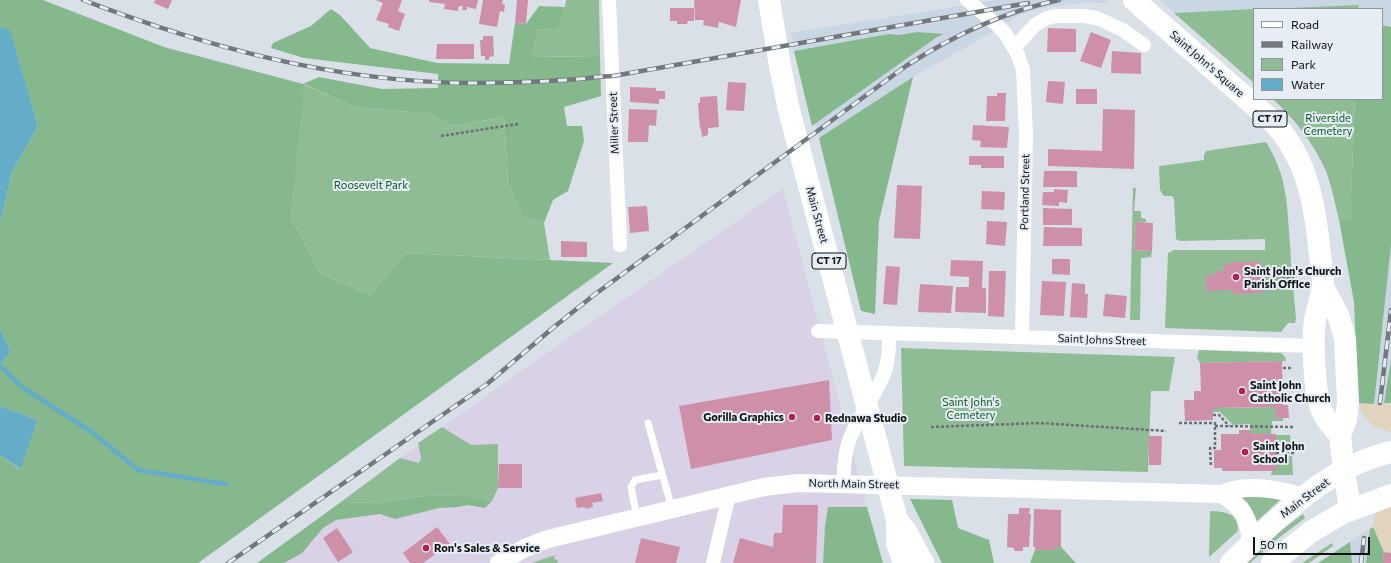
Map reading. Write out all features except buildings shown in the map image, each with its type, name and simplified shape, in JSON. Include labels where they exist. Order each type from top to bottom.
[{"type":"highway","name":"Main Street","points":[[769,0],[789,110],[897,520],[896,531],[898,547],[904,563]]},
{"type":"highway","name":"Saint John's Square","points":[[1134,0],[1270,119],[1289,141],[1306,177],[1312,196],[1318,240],[1323,287],[1315,321],[1314,346],[1319,401],[1328,421],[1340,435]]},
{"type":"highway","name":"Saint John's Square","points":[[1323,287],[1338,315],[1345,339],[1348,402],[1346,420],[1340,435],[1344,471],[1352,509]]},
{"type":"highway","name":"Main Street","points":[[1231,563],[1275,521],[1303,497],[1344,471],[1364,461],[1391,452]]},
{"type":"highway","points":[[1272,563],[1312,531],[1352,509],[1391,495]]},
{"type":"highway","name":"Main Street","points":[[897,520],[907,533],[923,563]]},
{"type":"street","name":"Miller Street","points":[[609,0],[620,245]]},
{"type":"street","name":"Portland Street","points":[[967,0],[1005,33],[1021,61],[1023,70],[1026,121],[1022,338]]},
{"type":"street","points":[[1014,48],[1035,25],[1047,18],[1056,16],[1083,16],[1097,18],[1123,30],[1144,45]]},
{"type":"street","name":"Saint Johns Street","points":[[818,331],[1314,346]]},
{"type":"street","points":[[843,484],[844,464],[848,444],[856,424],[883,376],[888,359],[889,334]]},
{"type":"street","name":"North Main Street","points":[[499,563],[524,548],[548,540],[729,495],[781,484],[843,484],[1222,494],[1230,491],[1246,489],[1275,490],[1303,497]]},
{"type":"street","points":[[1222,494],[1237,504],[1245,514],[1250,530],[1251,544]]},
{"type":"street","points":[[713,563],[729,495]]},
{"type":"lane","points":[[648,423],[672,509]]},
{"type":"lane","points":[[637,518],[631,487],[635,480],[662,475]]},
{"type":"path","points":[[441,136],[518,124]]},
{"type":"path","points":[[1282,278],[1294,277]]},
{"type":"path","points":[[1283,368],[1293,368]]},
{"type":"path","points":[[1283,385],[1293,385]]},
{"type":"path","points":[[1213,415],[1219,415],[1229,427]]},
{"type":"path","points":[[931,427],[1040,423],[1166,431]]},
{"type":"path","points":[[1179,423],[1215,423],[1215,426],[1229,427],[1295,427]]},
{"type":"path","points":[[1211,466],[1210,448],[1215,448],[1215,426]]},
{"type":"path","points":[[1276,453],[1296,453]]},
{"type":"shaded area","points":[[997,0],[1108,0],[1107,2],[1048,7],[1018,15],[1003,26],[913,77],[819,138],[815,124],[942,34],[917,32],[899,35],[889,34],[794,51],[791,33]]},
{"type":"shaded area","points":[[1160,0],[1391,0],[1391,27],[1383,25],[1383,8],[1359,8],[1358,5],[1253,8],[1253,10],[1174,13]]},
{"type":"shaded area","points":[[783,189],[867,507],[828,507],[825,526],[823,563],[257,563],[508,380]]},
{"type":"shaded area","points":[[1391,245],[1391,360],[1384,403],[1374,404]]},
{"type":"shaded area","points":[[1359,403],[1391,403],[1391,432],[1379,429],[1369,422],[1362,413]]},
{"type":"shaded area","points":[[1391,507],[1391,563],[1383,563],[1384,552],[1373,527],[1375,514]]},
{"type":"shaded area","points":[[1370,529],[1366,563],[1352,563],[1350,542]]},
{"type":"green space","points":[[0,0],[43,0],[164,47],[303,84],[319,77],[382,89],[438,88],[438,74],[304,58],[271,48],[273,43],[311,26],[331,9],[340,15],[370,48],[437,63],[509,64],[515,23],[526,24],[539,6],[565,7],[559,26],[537,30],[533,57],[600,56],[601,96],[564,107],[567,126],[582,126],[584,141],[568,191],[553,200],[544,223],[523,217],[508,183],[504,117],[452,126],[432,114],[355,107],[304,84],[291,218],[320,273],[370,295],[406,253],[613,263],[198,563],[0,563],[0,455],[19,469],[38,420],[0,406],[0,364],[11,352],[0,329],[0,223],[12,172],[38,126],[10,31],[0,27]]},
{"type":"green space","points":[[566,0],[599,0],[600,56],[533,57],[537,30],[559,25]]},
{"type":"green space","points":[[1359,5],[1358,8],[1288,8]]},
{"type":"green space","points":[[1253,9],[1253,82],[1174,13]]},
{"type":"green space","points":[[1383,25],[1391,27],[1391,245],[1374,404],[1359,403],[1358,397],[1354,302],[1339,220],[1350,220],[1355,100],[1383,100]]},
{"type":"green space","points":[[917,32],[944,34],[937,37],[812,126],[794,51],[889,34],[899,35]]},
{"type":"green space","points":[[913,77],[879,221],[875,314],[861,311],[819,138]]},
{"type":"green space","name":"Roosevelt Park","points":[[303,84],[355,107],[432,114],[452,126],[504,117],[508,183],[523,217],[544,223],[550,260],[406,253],[370,295],[320,273],[291,218]]},
{"type":"green space","name":"Riverside Cemetery","points":[[1274,100],[1355,100],[1350,220],[1339,220],[1330,183],[1321,160],[1303,132]]},
{"type":"green space","points":[[1266,142],[1279,167],[1287,204],[1296,319],[1295,323],[1288,323],[1281,332],[1165,328],[1168,253],[1174,250],[1265,250],[1265,239],[1180,241],[1176,239],[1174,199],[1172,196],[1164,196],[1160,190],[1159,167],[1204,160],[1206,151]]},
{"type":"green space","points":[[1133,188],[1136,188],[1134,211],[1141,211],[1141,218],[1146,219],[1146,222],[1136,222],[1134,250],[1152,251],[1151,257],[1141,258],[1140,320],[1130,320]]},
{"type":"green space","name":"Saint John's Cemetery","points":[[901,348],[1175,357],[1169,391],[1151,391],[1148,472],[904,466]]},
{"type":"green space","points":[[1199,350],[1281,353],[1285,357],[1286,361],[1200,363],[1197,358]]},
{"type":"green space","points":[[1391,360],[1391,403],[1384,403]]},
{"type":"green space","points":[[1276,407],[1276,418],[1283,418],[1283,421],[1272,421],[1271,434],[1250,434],[1250,424],[1233,425],[1220,412],[1213,412],[1213,408]]},
{"type":"green space","points":[[442,427],[471,445],[498,444],[498,488],[492,501],[461,495],[425,496],[377,503],[341,502],[400,458],[419,463],[421,458],[418,443]]},
{"type":"green space","points":[[1276,435],[1290,435],[1291,447],[1288,449],[1276,448]]},
{"type":"green space","points":[[1292,456],[1293,475],[1271,475],[1276,457]]},
{"type":"green space","points":[[461,495],[492,501],[485,508],[468,505],[439,508],[395,519],[380,514],[336,520],[323,528],[302,553],[284,563],[257,563],[341,502],[377,503],[425,496]]},
{"type":"green space","points":[[1242,496],[1280,497],[1280,500],[1257,521],[1247,502],[1241,498]]},
{"type":"green space","points":[[910,499],[952,500],[958,528],[989,540],[994,563],[942,563]]},
{"type":"green space","points":[[828,507],[867,507],[883,563],[823,563],[825,526]]},
{"type":"green space","points":[[1210,511],[1230,514],[1236,520],[1238,531],[1209,557]]},
{"type":"green space","points":[[1303,514],[1305,518],[1276,540],[1250,563],[1247,563],[1279,532]]},
{"type":"green space","points":[[1373,527],[1384,552],[1383,563],[1366,563],[1370,529]]},
{"type":"green space","points":[[1350,542],[1352,563],[1318,563]]},
{"type":"green space","points":[[1332,543],[1333,546],[1309,563],[1302,563]]},
{"type":"green space","points":[[1055,547],[1061,547],[1076,563],[1030,563],[1035,550],[1055,550]]},
{"type":"green space","points":[[555,555],[554,559],[558,560],[557,563],[532,563]]},
{"type":"water","points":[[0,27],[10,30],[38,126],[12,172],[0,223]]},
{"type":"water","points":[[0,329],[11,352],[0,364]]},
{"type":"water","points":[[0,406],[38,420],[20,469],[0,455]]},
{"type":"waterway","points":[[0,366],[22,387],[92,432],[138,470],[226,484]]},
{"type":"railway","points":[[83,0],[176,33],[270,58],[366,76],[415,81],[465,83],[536,82],[613,76],[1028,3]]},
{"type":"railway","points":[[228,563],[487,384],[594,295],[906,66],[942,44],[980,26],[1018,11],[1059,0]]},
{"type":"railway","points":[[1380,403],[1391,310]]},
{"type":"railway","points":[[1361,563],[1364,538]]},
{"type":"place","name":"Saint John's Church Parish Office","points":[[1236,277]]},
{"type":"place","name":"Saint John Catholic Church","points":[[1242,391]]},
{"type":"place","name":"Gorilla Graphics","points":[[792,417]]},
{"type":"place","name":"Rednawa Studio","points":[[817,418]]},
{"type":"place","name":"Saint John School","points":[[1245,452]]},
{"type":"place","name":"Ron's Sales & Service","points":[[426,548]]}]
